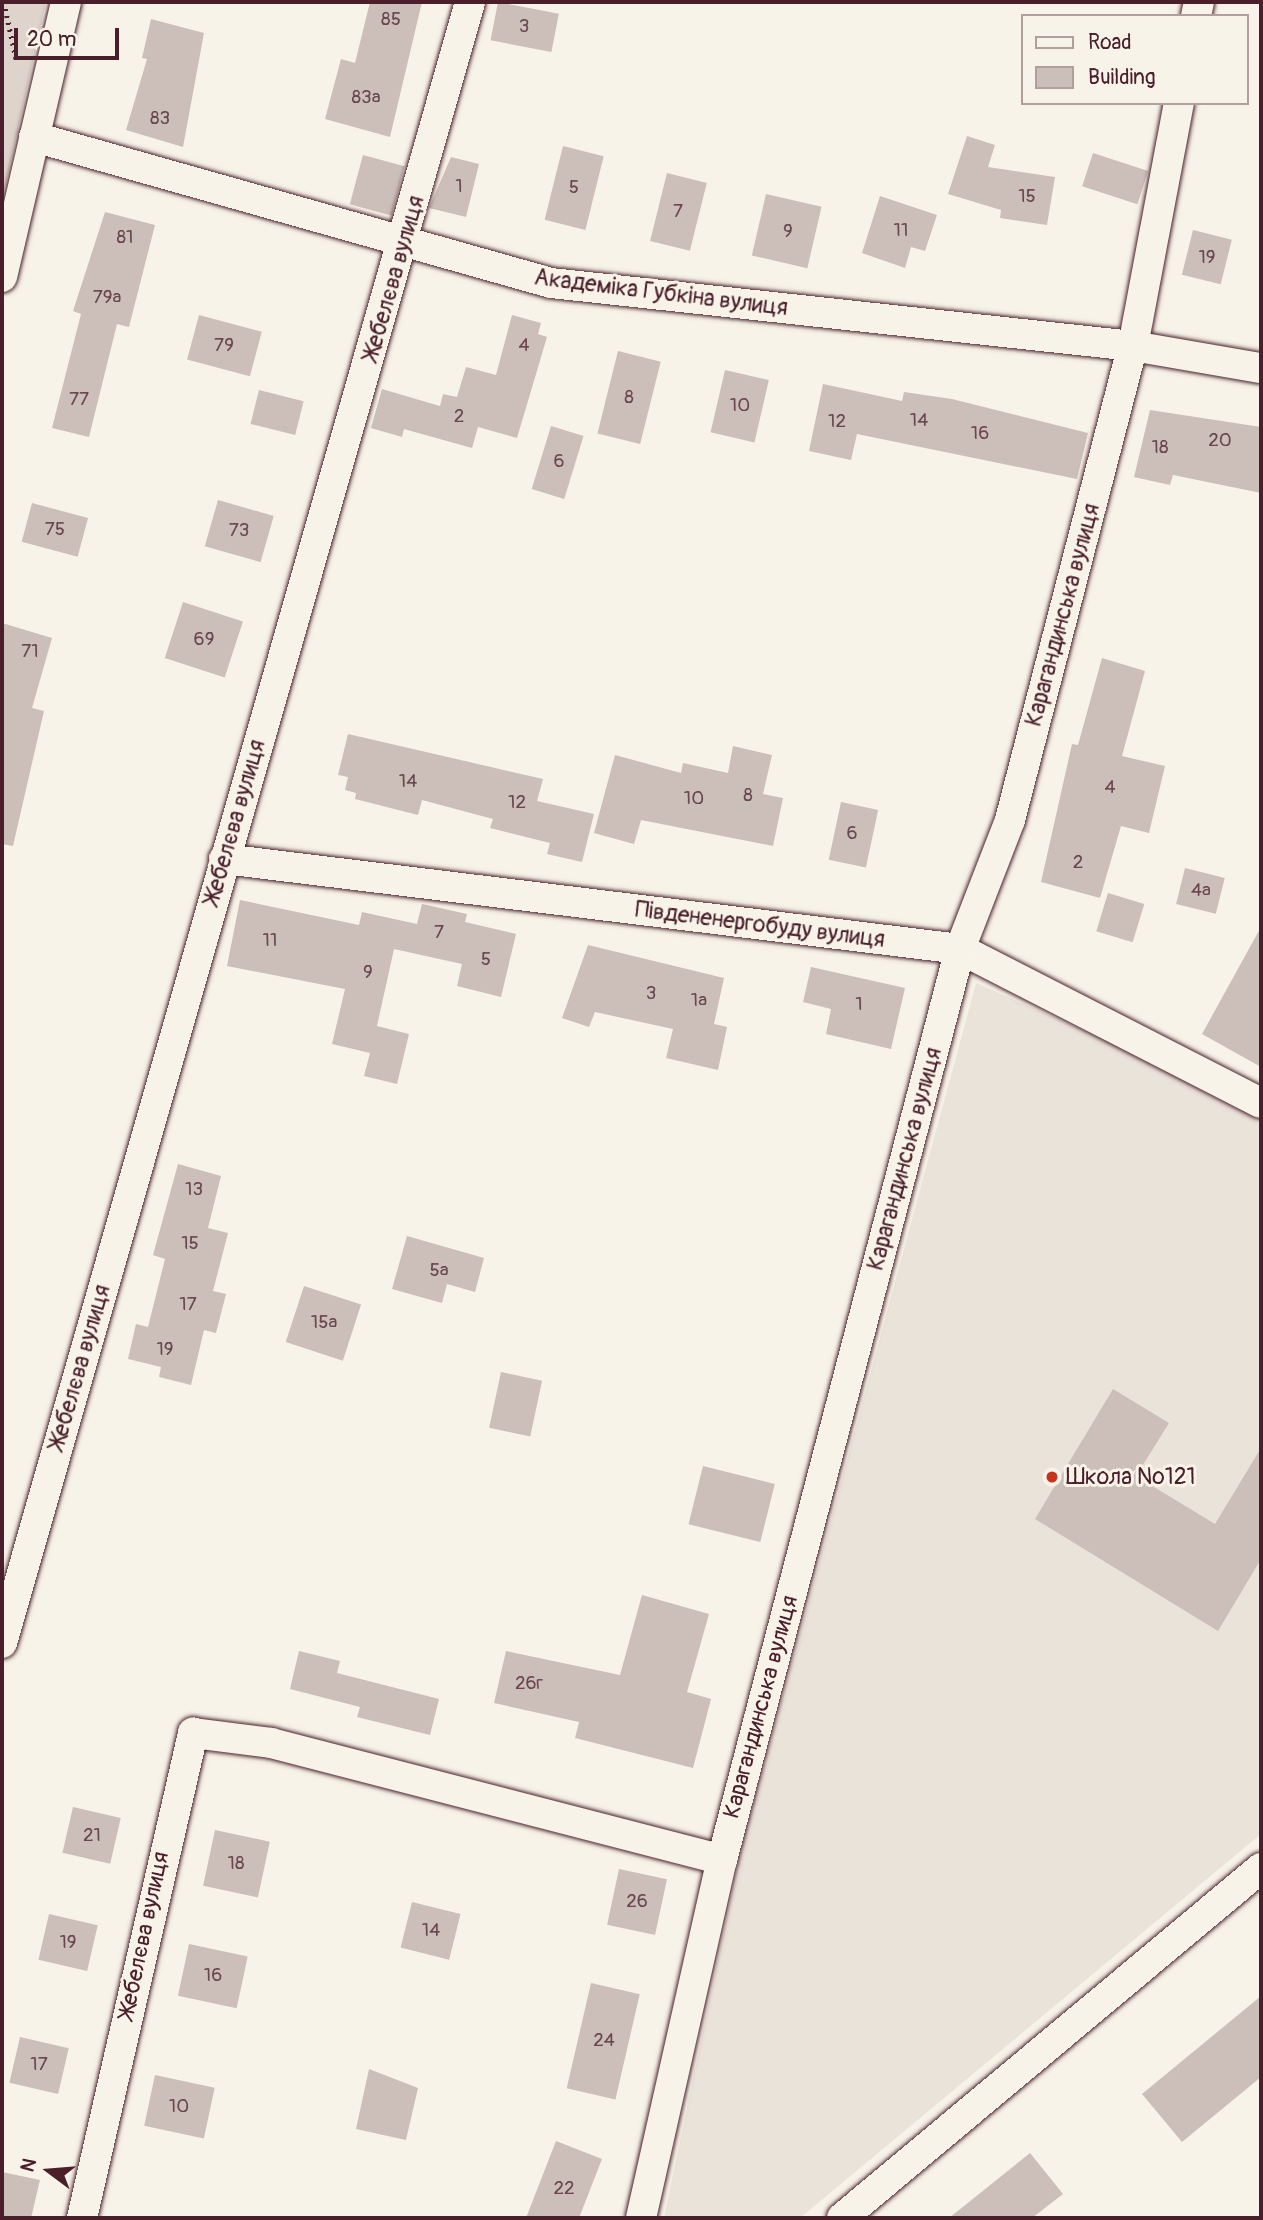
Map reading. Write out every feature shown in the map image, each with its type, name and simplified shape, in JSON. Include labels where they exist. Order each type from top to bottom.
[{"type":"street","points":[[2,277],[66,2]]},
{"type":"street","name":"Жебелєва вулиця","points":[[2,1643],[224,859],[404,247],[470,2]]},
{"type":"street","name":"Карагандинська вулиця","points":[[641,2218],[722,1860],[960,949],[1010,820],[1133,346],[1180,105]]},
{"type":"street","name":"Академіка Губкіна вулиця","points":[[34,137],[404,247],[551,283],[1133,346],[1261,368]]},
{"type":"street","name":"Південенергобуду вулиця","points":[[224,859],[960,949],[1261,1103]]},
{"type":"street","name":"Жебелєва вулиця","points":[[82,2218],[193,1733],[271,1743],[722,1860]]},
{"type":"street","points":[[846,2217],[1261,1868]]},
{"type":"shaded area","points":[[2,2],[46,2],[2,201]]},
{"type":"shaded area","name":"Школа №121","points":[[976,983],[1169,1068],[1261,1120],[1261,1834],[800,2218],[664,2218],[739,1859]]},
{"type":"building","points":[[370,2],[422,2],[390,137],[325,119],[341,59],[355,63]]},
{"type":"building","points":[[498,2],[559,14],[551,52],[491,40]]},
{"type":"building","points":[[151,19],[204,33],[183,147],[126,130],[147,59],[142,58]]},
{"type":"building","points":[[967,136],[995,145],[988,167],[1055,177],[1047,225],[1000,218],[1001,210],[948,194]]},
{"type":"building","points":[[563,146],[604,156],[585,230],[545,220]]},
{"type":"building","points":[[1093,153],[1148,171],[1137,204],[1082,186]]},
{"type":"building","points":[[363,155],[405,166],[391,215],[350,204]]},
{"type":"building","points":[[451,157],[479,164],[466,217],[429,208]]},
{"type":"building","points":[[667,173],[707,183],[690,251],[650,241]]},
{"type":"building","points":[[766,194],[822,207],[807,268],[752,255]]},
{"type":"building","points":[[880,196],[937,215],[925,251],[911,247],[905,268],[862,253]]},
{"type":"building","points":[[105,212],[155,225],[129,327],[117,324],[89,437],[52,428],[81,314],[73,311]]},
{"type":"building","points":[[1193,230],[1232,240],[1221,284],[1182,275]]},
{"type":"building","points":[[199,315],[262,332],[250,376],[187,359]]},
{"type":"building","points":[[512,315],[541,323],[538,334],[547,337],[517,438],[478,427],[472,448],[404,429],[402,437],[371,428],[382,389],[440,406],[443,394],[457,397],[466,367],[496,375]]},
{"type":"building","points":[[618,351],[661,362],[640,444],[597,433]]},
{"type":"building","points":[[725,370],[769,380],[754,442],[711,432]]},
{"type":"building","points":[[823,384],[902,401],[904,392],[952,399],[1088,433],[1077,479],[857,434],[851,460],[809,451]]},
{"type":"building","points":[[259,390],[304,401],[295,435],[251,424]]},
{"type":"building","points":[[1150,410],[1261,427],[1261,493],[1173,475],[1170,485],[1134,477]]},
{"type":"building","points":[[551,426],[584,436],[564,499],[532,489]]},
{"type":"building","points":[[218,500],[274,516],[261,562],[205,546]]},
{"type":"building","points":[[32,503],[88,518],[78,557],[22,542]]},
{"type":"building","points":[[183,602],[243,621],[225,678],[165,658]]},
{"type":"building","points":[[2,623],[52,638],[32,708],[44,711],[13,846],[2,844]]},
{"type":"building","points":[[1102,658],[1145,671],[1122,756],[1165,766],[1149,833],[1121,826],[1100,898],[1041,882],[1072,744],[1078,745]]},
{"type":"building","points":[[348,734],[543,779],[537,801],[594,814],[582,862],[547,854],[550,843],[490,828],[493,819],[422,800],[418,815],[355,799],[356,793],[345,790],[348,777],[338,775]]},
{"type":"building","points":[[733,746],[772,755],[763,794],[783,798],[773,846],[641,820],[634,844],[594,833],[615,755],[681,773],[683,763],[728,773]]},
{"type":"building","points":[[841,802],[878,810],[866,868],[829,860]]},
{"type":"building","points":[[1185,868],[1225,878],[1216,914],[1176,904]]},
{"type":"building","points":[[1108,893],[1144,904],[1133,942],[1096,931]]},
{"type":"building","points":[[240,900],[359,925],[362,912],[417,924],[422,904],[467,914],[465,922],[516,934],[501,997],[457,986],[462,964],[394,949],[377,1026],[409,1034],[397,1084],[364,1076],[370,1053],[332,1044],[345,989],[227,966]]},
{"type":"building","points":[[1261,927],[1261,1067],[1202,1034]]},
{"type":"building","points":[[588,945],[724,978],[714,1024],[727,1027],[718,1070],[666,1058],[673,1029],[595,1012],[589,1027],[562,1018]]},
{"type":"building","points":[[811,967],[905,988],[891,1049],[826,1034],[831,1009],[803,1002]]},
{"type":"building","points":[[178,1164],[221,1176],[208,1228],[228,1233],[213,1291],[226,1294],[216,1333],[204,1330],[191,1385],[159,1377],[161,1367],[128,1359],[136,1324],[148,1327],[165,1259],[153,1255]]},
{"type":"building","points":[[407,1236],[484,1258],[475,1292],[447,1284],[442,1303],[392,1289]]},
{"type":"building","points":[[304,1286],[361,1305],[343,1361],[286,1342]]},
{"type":"building","points":[[501,1372],[542,1381],[530,1436],[489,1428]]},
{"type":"building","points":[[1113,1389],[1169,1423],[1136,1476],[1215,1524],[1261,1448],[1261,1559],[1218,1631],[1035,1519]]},
{"type":"building","points":[[703,1466],[775,1484],[760,1542],[688,1524]]},
{"type":"building","points":[[642,1595],[709,1614],[687,1692],[711,1699],[693,1768],[575,1738],[579,1722],[494,1703],[506,1651],[620,1675]]},
{"type":"building","points":[[299,1651],[340,1661],[337,1673],[439,1699],[430,1735],[357,1717],[360,1707],[290,1689]]},
{"type":"building","points":[[73,1807],[121,1818],[110,1864],[62,1853]]},
{"type":"building","points":[[215,1830],[270,1842],[258,1897],[203,1886]]},
{"type":"building","points":[[619,1869],[667,1879],[655,1935],[607,1925]]},
{"type":"building","points":[[412,1902],[461,1914],[449,1960],[401,1948]]},
{"type":"building","points":[[49,1914],[98,1925],[87,1971],[38,1960]]},
{"type":"building","points":[[189,1944],[248,1956],[237,2008],[178,1996]]},
{"type":"building","points":[[591,1983],[640,1994],[615,2099],[567,2088]]},
{"type":"building","points":[[1261,1996],[1261,2077],[1182,2142],[1142,2094]]},
{"type":"building","points":[[20,2037],[69,2048],[58,2094],[9,2083]]},
{"type":"building","points":[[369,2069],[418,2088],[406,2140],[356,2129]]},
{"type":"building","points":[[155,2075],[215,2088],[204,2139],[144,2126]]},
{"type":"building","points":[[556,2141],[602,2159],[579,2218],[526,2218]]},
{"type":"building","points":[[1030,2153],[1063,2194],[1032,2218],[949,2218]]},
{"type":"building","points":[[2,2172],[40,2180],[31,2218],[2,2218]]},
{"type":"place","name":"Школа №121","points":[[1052,1477]]}]
